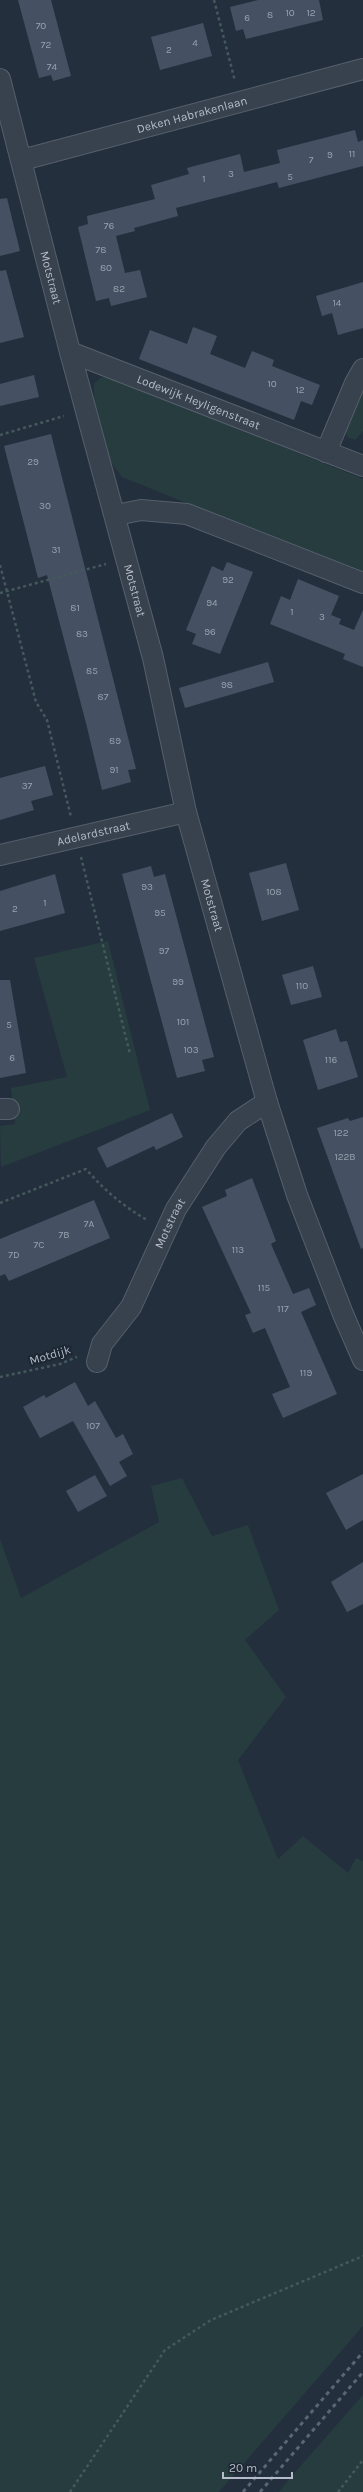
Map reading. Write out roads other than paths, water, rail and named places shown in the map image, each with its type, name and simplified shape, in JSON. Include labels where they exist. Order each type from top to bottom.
[{"type":"street","name":"Deken Habrakenlaan","points":[[22,160],[242,103],[363,69]]},
{"type":"street","name":"Motstraat","points":[[0,79],[70,352],[116,515],[153,658],[186,812],[267,1102],[297,1195],[343,1314],[363,1360]]},
{"type":"street","name":"Lodewijk Heyligenstraat","points":[[70,352],[326,452],[362,463]]},
{"type":"street","points":[[326,452],[355,383],[363,369]]},
{"type":"street","points":[[116,515],[141,510],[187,514],[363,583]]},
{"type":"street","name":"Adelardstraat","points":[[0,855],[186,812]]},
{"type":"street","name":"Motstraat","points":[[99,1353],[131,1307],[176,1209],[216,1147],[238,1121],[267,1102]]},
{"type":"railway","points":[[243,2492],[363,2352]]},
{"type":"railway","points":[[260,2492],[363,2372]]}]
